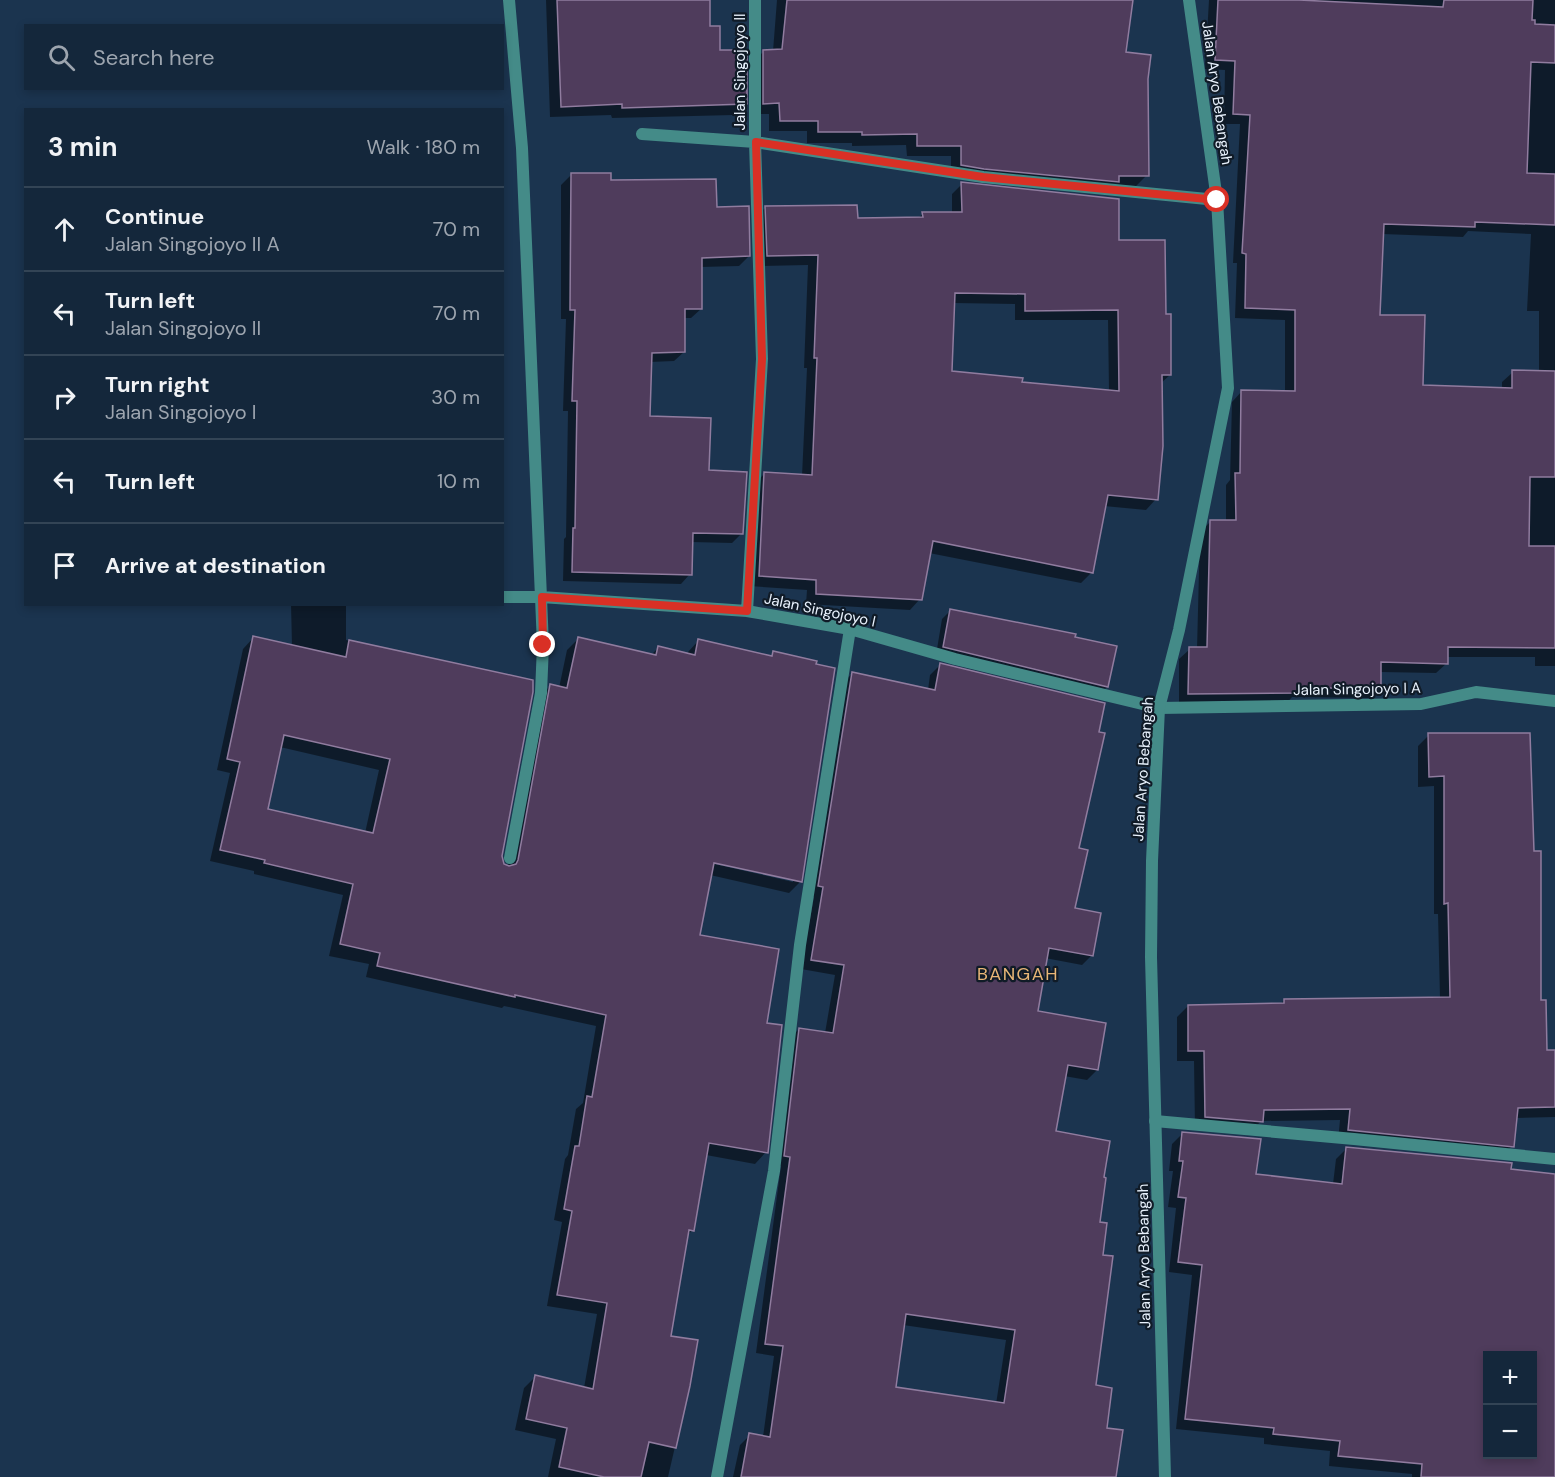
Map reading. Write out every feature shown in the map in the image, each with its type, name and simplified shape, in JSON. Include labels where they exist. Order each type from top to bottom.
[{"type":"street","points":[[509,0],[522,148],[542,597],[541,693],[510,858]]},
{"type":"street","name":"Jalan Singojoyo II","points":[[747,611],[762,359],[755,0]]},
{"type":"street","name":"Jalan Aryo Bebangah","points":[[1165,1477],[1151,933],[1159,708],[1179,630],[1228,388],[1217,200],[1189,0]]},
{"type":"street","points":[[642,134],[756,142],[983,177],[1217,200]]},
{"type":"street","name":"Jalan Singojoyo I","points":[[504,597],[542,597],[747,611],[850,629],[955,659],[1159,708]]},
{"type":"street","points":[[717,1477],[774,1171],[800,945],[850,629]]},
{"type":"street","name":"Jalan Singojoyo I A","points":[[1159,708],[1421,704],[1476,692],[1555,701]]},
{"type":"street","points":[[1155,1121],[1354,1138],[1555,1159]]},
{"type":"building","points":[[557,0],[710,0],[710,26],[720,26],[720,50],[747,50],[747,104],[622,108],[622,104],[561,107]]},
{"type":"building","points":[[787,0],[1133,0],[1126,52],[1151,55],[1148,79],[1149,176],[1119,176],[1119,182],[984,169],[961,165],[961,146],[917,146],[917,134],[862,135],[862,132],[818,132],[818,121],[780,121],[779,103],[763,104],[763,50],[782,49]]},
{"type":"building","points":[[1218,0],[1299,0],[1443,7],[1444,0],[1533,0],[1532,20],[1535,20],[1535,24],[1555,25],[1555,63],[1531,62],[1527,173],[1555,174],[1555,225],[1475,222],[1475,227],[1384,224],[1380,315],[1425,315],[1423,385],[1512,388],[1512,370],[1555,371],[1555,477],[1530,477],[1529,546],[1555,546],[1555,648],[1448,647],[1448,664],[1381,662],[1381,688],[1298,688],[1298,693],[1188,694],[1189,647],[1207,647],[1210,520],[1236,520],[1235,473],[1240,473],[1241,390],[1295,391],[1295,310],[1245,308],[1246,254],[1242,253],[1250,115],[1233,114],[1235,61],[1215,60]]},
{"type":"building","points":[[571,173],[611,173],[611,180],[716,179],[717,207],[749,206],[750,256],[702,258],[702,309],[685,309],[685,352],[652,353],[650,416],[711,418],[709,470],[747,472],[743,534],[693,533],[692,575],[572,572],[577,401],[572,401],[575,310],[570,310]]},
{"type":"building","points":[[961,182],[1119,199],[1119,240],[1165,240],[1166,314],[1171,314],[1171,375],[1162,375],[1163,446],[1158,500],[1108,495],[1093,573],[933,541],[922,600],[816,594],[816,580],[759,576],[764,472],[812,475],[817,358],[814,358],[818,255],[767,256],[765,206],[857,205],[858,218],[923,217],[922,212],[962,212]],"holes":[[[955,293],[1025,294],[1025,311],[1118,310],[1119,391],[1022,382],[1023,378],[952,371]]]},
{"type":"building","points":[[950,609],[1076,634],[1075,637],[1117,646],[1108,687],[943,647]]},
{"type":"building","points":[[253,636],[346,657],[349,640],[533,680],[533,692],[502,856],[504,864],[509,866],[516,864],[518,860],[550,684],[567,688],[578,637],[656,655],[658,646],[695,655],[698,639],[772,656],[773,651],[817,661],[816,664],[835,668],[802,882],[714,863],[700,935],[779,949],[767,1023],[782,1025],[768,1153],[709,1143],[694,1231],[689,1230],[671,1336],[698,1340],[690,1386],[676,1448],[649,1442],[641,1477],[604,1477],[559,1467],[567,1428],[526,1419],[535,1375],[593,1389],[607,1303],[557,1295],[572,1211],[564,1209],[575,1146],[579,1146],[587,1096],[592,1097],[606,1015],[377,966],[380,953],[340,944],[353,884],[220,850],[240,762],[227,759]],"holes":[[[284,735],[390,759],[373,833],[268,809]]]},
{"type":"building","points":[[940,663],[1105,703],[1099,732],[1105,733],[1079,848],[1088,850],[1075,908],[1101,913],[1093,956],[1049,948],[1038,1011],[1106,1023],[1098,1070],[1068,1065],[1056,1131],[1110,1141],[1100,1222],[1107,1223],[1103,1255],[1113,1256],[1096,1385],[1112,1388],[1107,1428],[1123,1430],[1116,1477],[741,1477],[749,1433],[770,1437],[783,1346],[765,1344],[790,1157],[784,1156],[799,1028],[833,1033],[844,965],[811,960],[823,887],[818,886],[852,672],[935,690]],"holes":[[[906,1314],[1015,1330],[1004,1403],[896,1387]]]},
{"type":"building","points":[[1428,733],[1530,733],[1534,851],[1541,851],[1541,1000],[1546,1000],[1547,1050],[1555,1050],[1555,1107],[1518,1108],[1514,1147],[1348,1130],[1350,1109],[1264,1110],[1263,1122],[1205,1117],[1204,1051],[1188,1051],[1188,1005],[1284,1003],[1284,999],[1450,997],[1448,903],[1444,904],[1444,776],[1429,777]]},
{"type":"building","points":[[1182,1132],[1261,1139],[1256,1174],[1342,1184],[1346,1147],[1512,1163],[1511,1169],[1555,1174],[1555,1477],[1421,1477],[1422,1464],[1338,1456],[1340,1441],[1273,1434],[1274,1428],[1185,1419],[1202,1265],[1178,1262],[1186,1198],[1178,1197],[1183,1161],[1179,1161]]},
{"type":"district","name":"BANGAH","points":[[1018,974]]},
{"type":"route","points":[[543,645],[542,597],[747,611],[762,359],[756,142],[983,177],[1217,200]]}]
